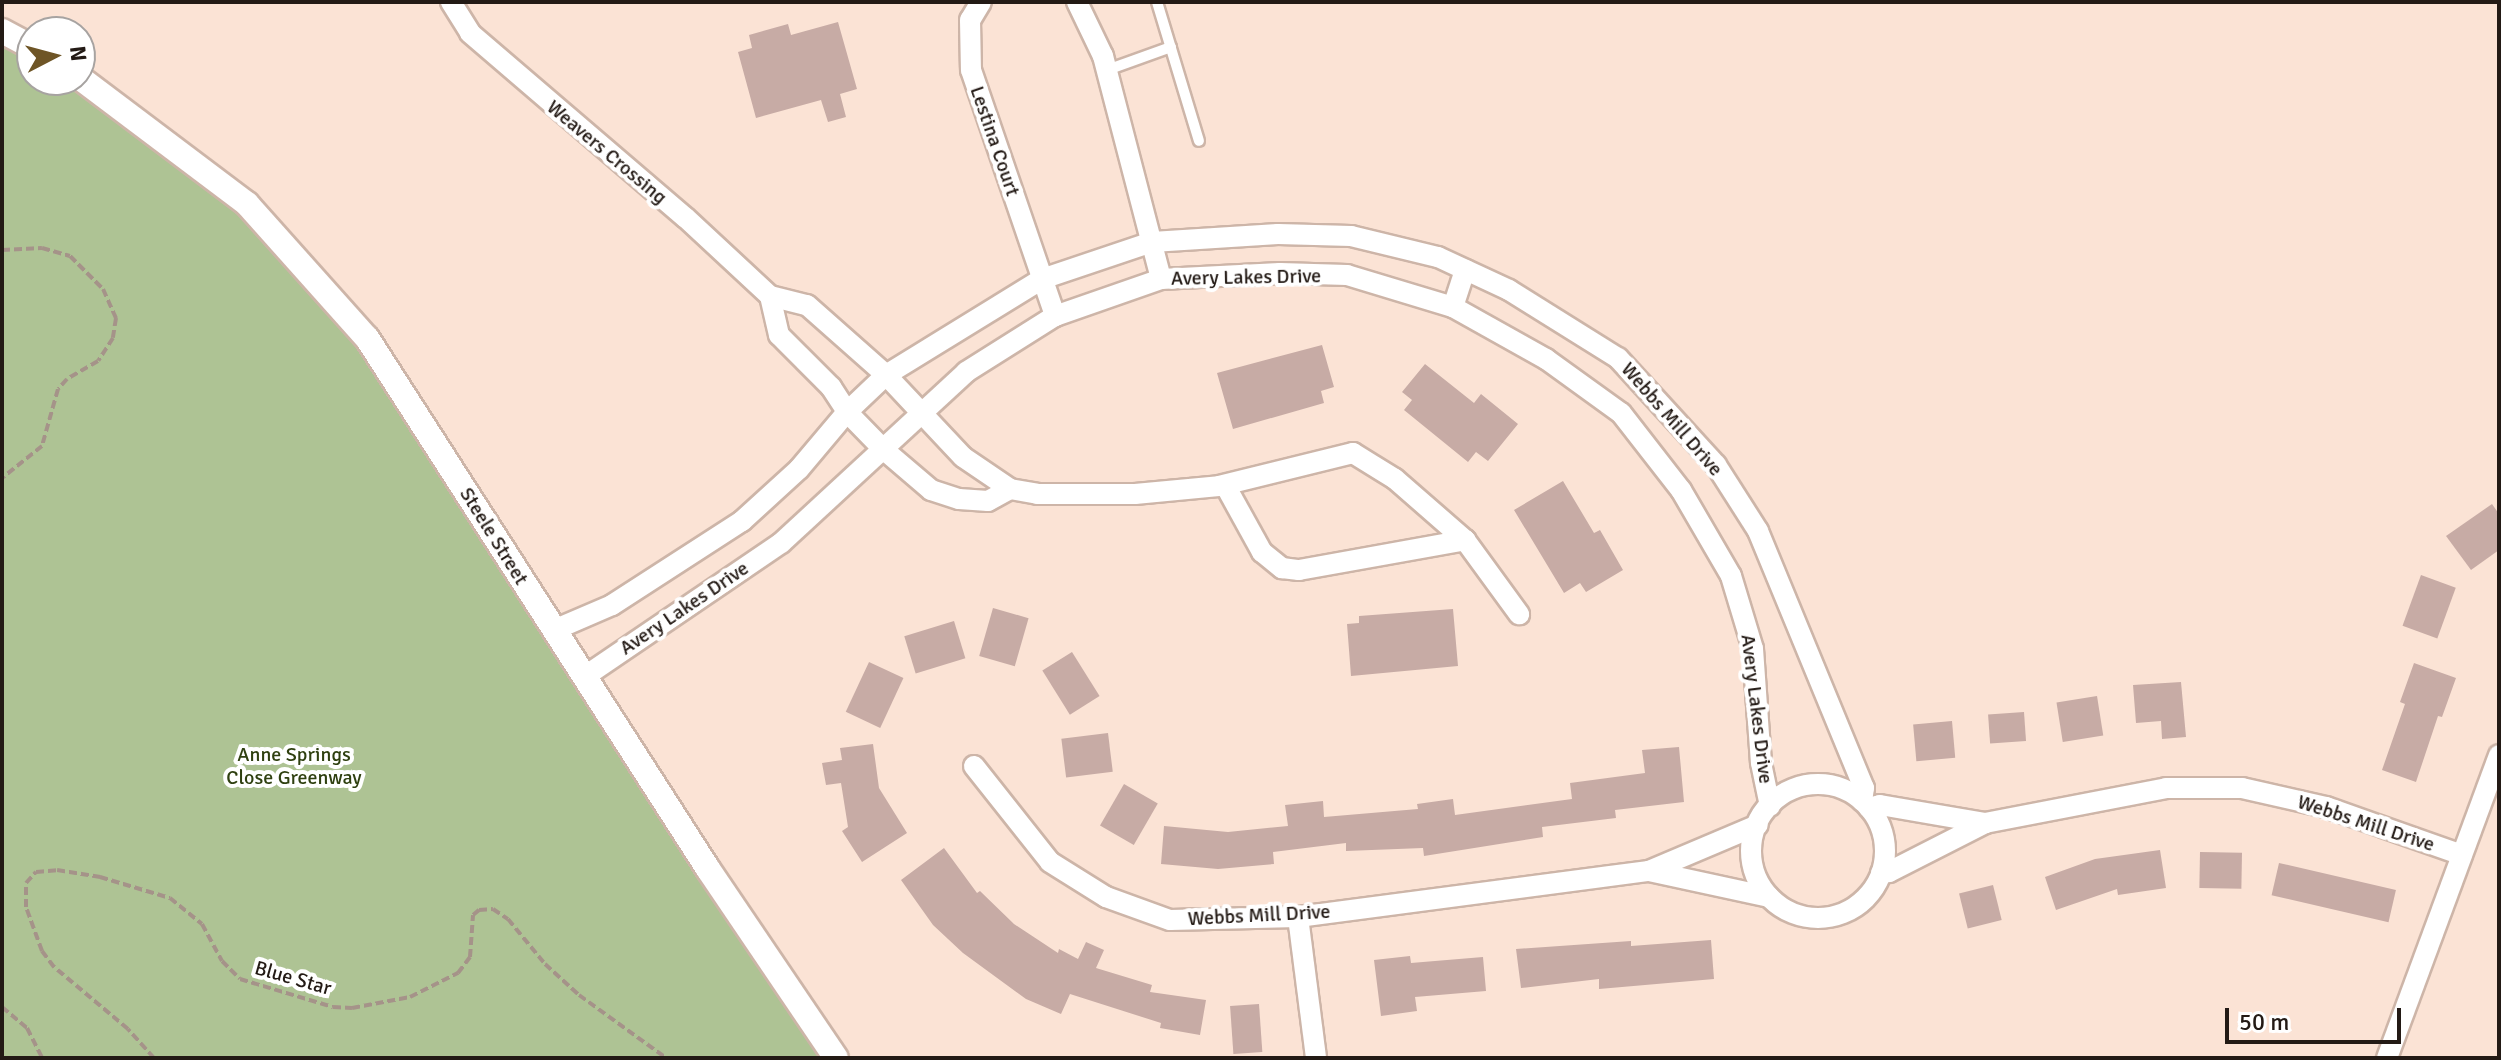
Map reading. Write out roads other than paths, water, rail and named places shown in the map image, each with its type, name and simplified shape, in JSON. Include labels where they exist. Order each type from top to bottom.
[{"type":"street","name":"Weavers Crossing","points":[[451,2],[470,33],[686,218],[770,296],[807,305],[886,375],[963,457],[1010,489]]},
{"type":"street","name":"Lestina Court","points":[[981,2],[970,20],[971,70],[1055,316]]},
{"type":"street","points":[[1077,2],[1107,70],[1161,279]]},
{"type":"street","name":"Steele Street","points":[[96,90],[247,204],[367,338],[708,869],[836,1058]]},
{"type":"street","name":"Webbs Mill Drive","points":[[1152,242],[1278,234],[1351,236],[1438,257],[1509,290],[1618,358],[1716,465],[1758,531],[1864,788],[1865,805],[1985,823]]},
{"type":"street","name":"Avery Lakes Drive","points":[[554,630],[612,605],[742,521],[799,469],[847,412],[886,375],[1042,279],[1152,242]]},
{"type":"street","points":[[1453,307],[1465,270]]},
{"type":"street","name":"Avery Lakes Drive","points":[[584,677],[781,543],[966,372],[1055,316],[1161,279],[1280,273],[1347,275],[1453,307],[1546,359],[1621,413],[1681,490],[1731,576],[1753,649],[1761,763],[1770,806]]},
{"type":"street","points":[[770,296],[779,335],[831,387],[847,412],[883,449],[931,490],[959,499],[988,501],[1010,489],[1037,494],[1135,494],[1225,485],[1353,453],[1395,479],[1465,540],[1519,614]]},
{"type":"street","points":[[1225,485],[1262,552],[1282,568],[1299,570],[1465,540]]},
{"type":"street","points":[[2387,1058],[2499,755]]},
{"type":"street","name":"Webbs Mill Drive","points":[[974,766],[1050,862],[1106,897],[1170,920],[1298,917],[1649,871],[1758,825]]},
{"type":"street","points":[[1812,784],[1834,786],[1865,805],[1883,832],[1886,855],[1881,873],[1868,897],[1849,911],[1827,918],[1806,917],[1786,910],[1769,897],[1758,879],[1752,859],[1758,825],[1770,806],[1791,790],[1812,784]]},
{"type":"street","name":"Webbs Mill Drive","points":[[1881,873],[1889,872],[1985,823],[2166,788],[2242,788],[2326,807],[2462,855]]},
{"type":"street","name":"Webbs Mill Drive","points":[[1649,871],[1769,897]]},
{"type":"street","points":[[1298,917],[1316,1058]]},
{"type":"lane","points":[[1157,2],[1199,141]]},
{"type":"lane","points":[[1107,70],[1171,47]]},
{"type":"park label","name":"Anne Springs Close Greenway","points":[[294,766]]}]
